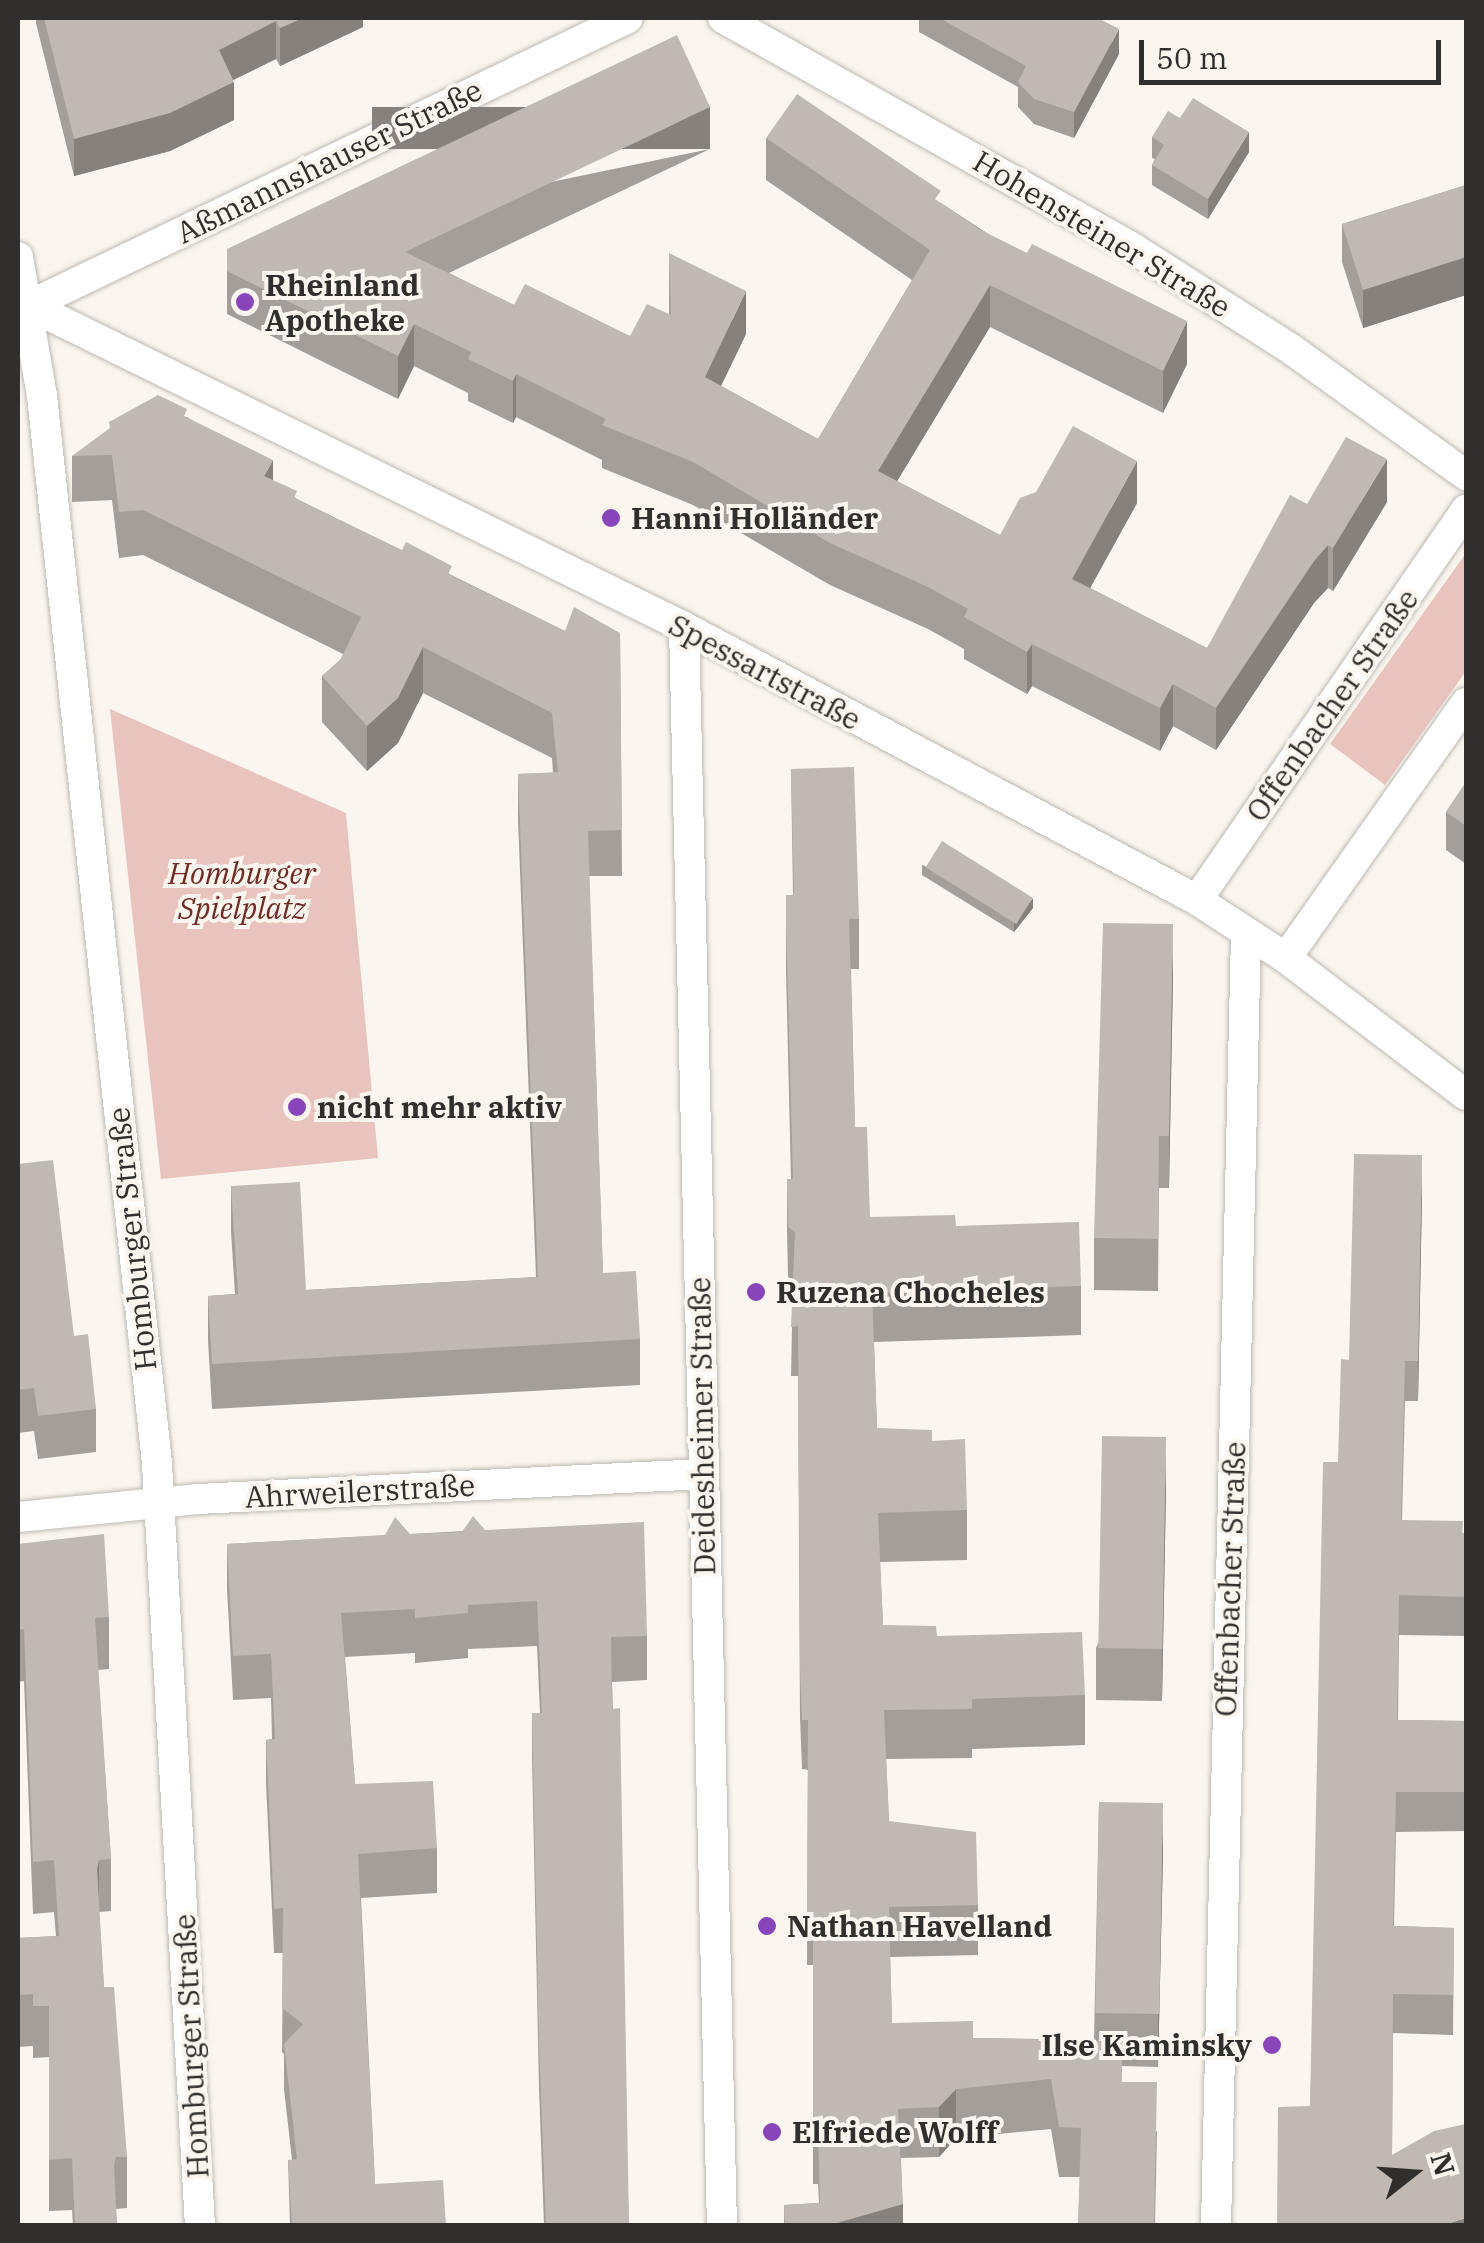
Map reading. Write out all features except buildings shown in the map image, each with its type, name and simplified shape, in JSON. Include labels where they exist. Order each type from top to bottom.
[{"type":"street","name":"Aßmannshauser Straße","points":[[22,308],[628,18]]},
{"type":"street","name":"Hohensteiner Straße","points":[[723,18],[1134,249],[1291,349],[1466,475]]},
{"type":"street","name":"Homburger Straße","points":[[18,256],[160,1502],[200,2226]]},
{"type":"street","name":"Spessartstraße","points":[[22,308],[684,627],[1197,900],[1286,958],[1466,1096]]},
{"type":"street","name":"Offenbacher Straße","points":[[1197,900],[1466,510]]},
{"type":"street","name":"Deidesheimer Straße","points":[[684,627],[722,2226]]},
{"type":"street","points":[[1286,958],[1466,703]]},
{"type":"street","name":"Offenbacher Straße","points":[[1216,2226],[1246,932]]},
{"type":"street","name":"Ahrweilerstraße","points":[[18,1517],[160,1502],[704,1474]]},
{"type":"green space","points":[[1466,553],[1466,671],[1385,785],[1330,744]]},
{"type":"green space","name":"Homburger Spielplatz","points":[[110,709],[346,813],[378,1158],[161,1179]]},
{"type":"place","name":"Rheinland Apotheke","points":[[245,302]]},
{"type":"place","name":"Hanni Holländer","points":[[611,518]]},
{"type":"place","name":"nicht mehr aktiv","points":[[297,1107]]},
{"type":"place","name":"Ruzena Chocheles","points":[[756,1292]]},
{"type":"place","name":"Nathan Havelland","points":[[767,1926]]},
{"type":"place","name":"Ilse Kaminsky","points":[[1272,2045]]},
{"type":"place","name":"Elfriede Wolff","points":[[772,2132]]}]
